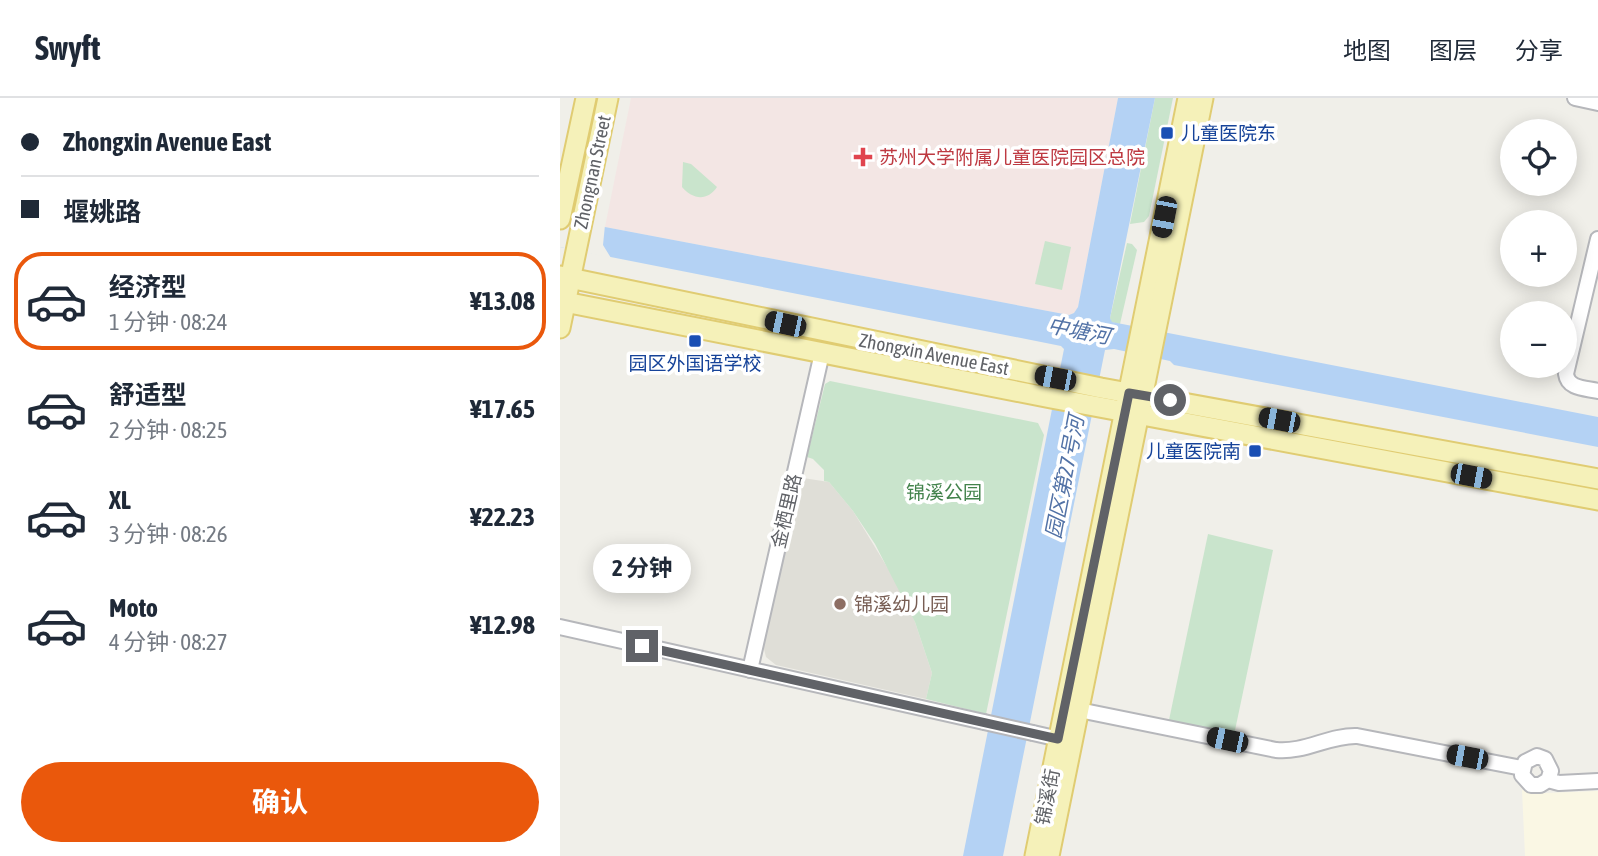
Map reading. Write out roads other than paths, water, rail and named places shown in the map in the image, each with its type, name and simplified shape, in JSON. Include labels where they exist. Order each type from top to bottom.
[{"type":"main road","name":"Zhongnan Street","points":[[560,218],[586,98]]},
{"type":"main road","name":"Zhongnan Street","points":[[560,328],[565,277],[576,250],[608,98]]},
{"type":"main road","points":[[1149,327],[1188,98]]},
{"type":"main road","points":[[1149,327],[1203,98]]},
{"type":"main road","name":"Zhongxin Avenue East","points":[[565,277],[1055,378],[1099,397]]},
{"type":"main road","name":"Zhongxin Avenue East","points":[[563,301],[1051,398],[1099,397],[1598,479]]},
{"type":"main road","name":"锦溪街","points":[[1035,856],[1065,740],[1149,327]]},
{"type":"main road","name":"锦溪街","points":[[1049,856],[1065,740],[1079,710],[1134,403]]},
{"type":"main road","name":"Zhongxin Avenue East","points":[[1134,403],[1598,500]]},
{"type":"street","points":[[1576,98],[1598,103]]},
{"type":"street","points":[[1598,239],[1566,374],[1571,385],[1598,391]]},
{"type":"street","name":"金栖里路","points":[[750,670],[822,353]]},
{"type":"street","points":[[560,627],[1065,740]]},
{"type":"street","points":[[1079,710],[1276,750],[1289,751],[1342,737],[1357,736],[1522,768]]},
{"type":"street","points":[[1541,757],[1550,767],[1548,780],[1541,785],[1531,785],[1524,779],[1522,768],[1528,759],[1541,757]]},
{"type":"street","points":[[1548,780],[1559,783],[1598,781]]},
{"type":"water","points":[[1118,98],[1155,98],[1110,318],[1112,322],[1598,417],[1598,447],[1174,365],[1170,361],[1114,349],[1105,350],[1003,856],[963,856],[1064,349],[1061,346],[560,247],[560,216],[605,227],[1069,315],[1078,307]]},
{"type":"place","name":"儿童医院东","points":[[1167,133]]},
{"type":"place","name":"苏州大学附属儿童医院园区总院","points":[[863,157]]},
{"type":"place","name":"园区外国语学校","points":[[695,341]]},
{"type":"place","name":"儿童医院南","points":[[1255,451]]},
{"type":"place","name":"锦溪幼儿园","points":[[840,604]]},
{"type":"water label","name":"中塘河","points":[[1079,330]]},
{"type":"water label","name":"园区第27号河","points":[[1064,477]]},
{"type":"park label","name":"锦溪公园","points":[[944,492]]}]
